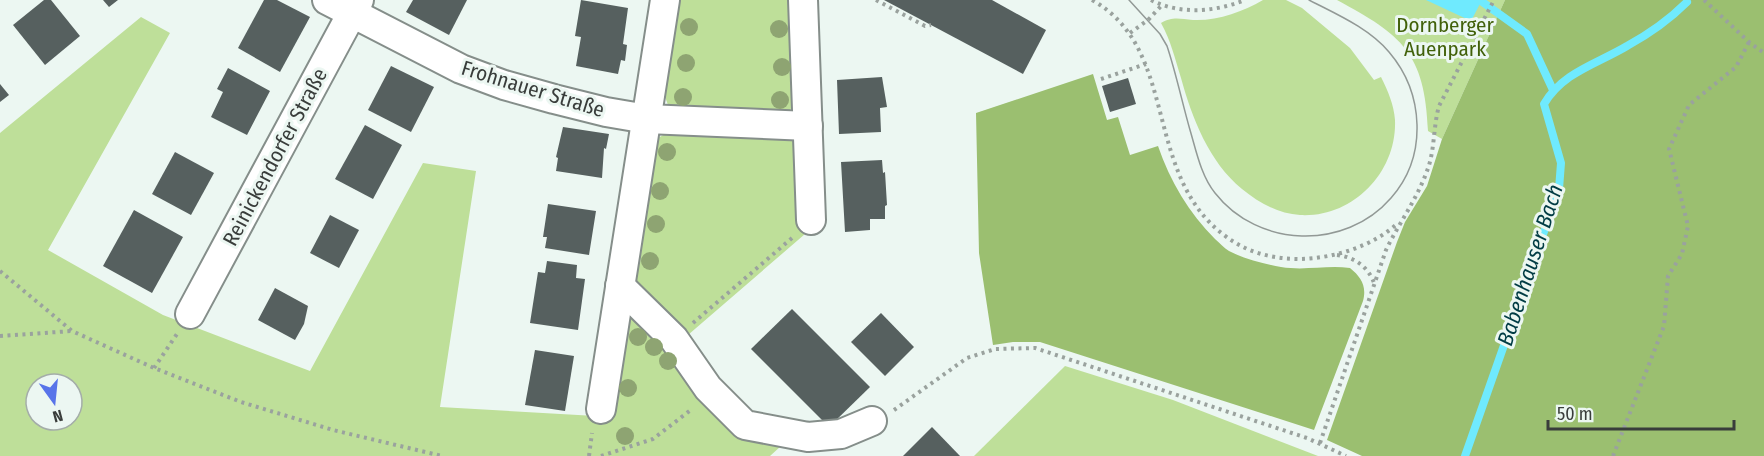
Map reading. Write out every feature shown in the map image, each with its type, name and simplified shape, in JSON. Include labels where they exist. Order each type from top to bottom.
[{"type":"street","name":"Frohnauer Straße","points":[[327,0],[356,7],[461,69],[504,85],[575,104],[646,119],[808,126]]},
{"type":"street","points":[[601,409],[665,0]]},
{"type":"street","points":[[803,0],[811,220]]},
{"type":"street","name":"Reinickendorfer Straße","points":[[190,314],[356,7]]},
{"type":"street","points":[[620,286],[675,339],[708,388],[745,425],[808,437],[841,435],[872,421]]},
{"type":"path","points":[[876,0],[925,26],[931,25]]},
{"type":"path","points":[[1092,0],[1114,16],[1130,33],[1146,64],[1177,170],[1198,211],[1232,241],[1257,253],[1280,259],[1303,259],[1333,255],[1386,234],[1400,220]]},
{"type":"path","points":[[1151,0],[1161,6],[1182,10],[1216,9],[1245,0]]},
{"type":"path","points":[[1320,443],[1386,250],[1428,169],[1434,122],[1439,106],[1494,0]]},
{"type":"path","points":[[1704,0],[1749,42],[1764,52]]},
{"type":"path","points":[[1130,33],[1148,20],[1161,6]]},
{"type":"path","points":[[1613,456],[1664,326],[1668,276],[1682,254],[1688,226],[1669,149],[1689,105],[1736,67],[1749,42]]},
{"type":"path","points":[[1101,79],[1146,64]]},
{"type":"path","points":[[675,339],[811,220]]},
{"type":"path","points":[[1333,255],[1353,259],[1369,271],[1375,286]]},
{"type":"path","points":[[0,271],[72,331],[154,368],[241,402],[333,430],[442,456]]},
{"type":"path","points":[[154,368],[190,314]]},
{"type":"path","points":[[0,336],[72,331]]},
{"type":"path","points":[[872,421],[900,407],[967,358],[995,349],[1035,348],[1320,443],[1346,456]]},
{"type":"path","points":[[601,456],[653,439],[698,404],[708,388]]},
{"type":"green space","points":[[676,0],[794,0],[796,103],[787,113],[674,108],[668,105],[663,91]]},
{"type":"green space","points":[[1263,0],[1286,0],[1302,8],[1350,48],[1374,80],[1381,77],[1390,98],[1395,120],[1394,139],[1388,158],[1380,174],[1368,188],[1337,209],[1319,214],[1292,214],[1269,207],[1242,189],[1230,178],[1211,153],[1196,124],[1185,93],[1170,43],[1161,23],[1173,19],[1202,20],[1221,17]]},
{"type":"green space","name":"Dornberger Auenpark","points":[[1337,0],[1505,0],[1442,139],[1428,131],[1422,83],[1406,49],[1378,24]]},
{"type":"green space","points":[[1505,0],[1764,0],[1764,456],[1362,456],[1327,440],[1405,222],[1427,186],[1442,139]]},
{"type":"green space","points":[[141,17],[170,33],[48,250],[163,315],[310,371],[423,163],[476,171],[440,407],[613,417],[658,138],[667,133],[788,139],[798,144],[802,154],[805,234],[681,341],[781,446],[770,456],[0,456],[0,133]]},
{"type":"green space","points":[[1093,74],[1107,120],[1118,117],[1130,155],[1158,146],[1174,184],[1189,207],[1206,229],[1227,250],[1248,259],[1281,267],[1350,268],[1360,278],[1364,286],[1363,301],[1314,430],[1040,342],[993,345],[979,253],[976,113]]},
{"type":"green space","points":[[1065,366],[1173,400],[1318,456],[974,456]]},
{"type":"water","points":[[1426,0],[1482,0],[1471,21]]},
{"type":"building","points":[[44,0],[51,0],[80,36],[45,65],[13,25]]},
{"type":"building","points":[[103,0],[118,0],[109,7]]},
{"type":"building","points":[[264,0],[277,0],[310,17],[280,72],[238,48]]},
{"type":"building","points":[[413,0],[467,0],[449,35],[406,12]]},
{"type":"building","points":[[581,0],[628,8],[623,44],[627,45],[625,61],[621,60],[618,74],[576,66],[581,37],[575,36]]},
{"type":"building","points":[[884,0],[992,0],[1046,30],[1023,74]]},
{"type":"building","points":[[391,66],[434,87],[411,132],[368,110]]},
{"type":"building","points":[[228,68],[270,91],[247,135],[211,117],[223,92],[217,89]]},
{"type":"building","points":[[882,77],[887,107],[880,108],[881,132],[839,134],[837,80]]},
{"type":"building","points":[[1128,78],[1136,104],[1110,112],[1102,86]]},
{"type":"building","points":[[0,84],[9,95],[0,102]]},
{"type":"building","points":[[365,125],[402,145],[373,199],[335,179]]},
{"type":"building","points":[[563,127],[609,134],[606,149],[604,148],[602,178],[556,171],[558,158],[556,157]]},
{"type":"building","points":[[175,152],[214,173],[191,215],[152,194]]},
{"type":"building","points":[[882,160],[887,205],[885,206],[885,219],[870,219],[870,230],[845,232],[841,162]]},
{"type":"building","points":[[548,204],[596,211],[589,255],[545,248],[547,237],[543,237]]},
{"type":"building","points":[[134,210],[183,237],[152,293],[103,266]]},
{"type":"building","points":[[330,215],[359,230],[339,268],[310,253]]},
{"type":"building","points":[[547,261],[577,265],[576,278],[585,279],[578,330],[530,323],[538,272],[545,273]]},
{"type":"building","points":[[275,288],[308,306],[304,324],[295,340],[258,320]]},
{"type":"building","points":[[792,309],[870,387],[829,427],[751,349]]},
{"type":"building","points":[[881,313],[914,347],[885,376],[851,342]]},
{"type":"building","points":[[535,350],[574,356],[565,411],[525,405]]},
{"type":"building","points":[[932,427],[960,456],[903,456]]},
{"type":"waterway","points":[[1481,1],[1527,34],[1553,90]]},
{"type":"waterway","name":"Babenhauser Bach","points":[[1465,456],[1559,189],[1561,163],[1544,104],[1552,93],[1571,76],[1643,37],[1687,2]]},
{"type":"tram line","points":[[1129,0],[1160,34],[1167,46],[1200,163],[1215,193],[1233,211],[1254,224],[1277,233],[1302,236],[1326,234],[1350,227],[1372,215],[1391,198],[1403,181],[1411,163],[1416,144],[1417,125],[1415,105],[1409,86],[1401,68],[1389,52],[1362,29],[1309,0]]}]
